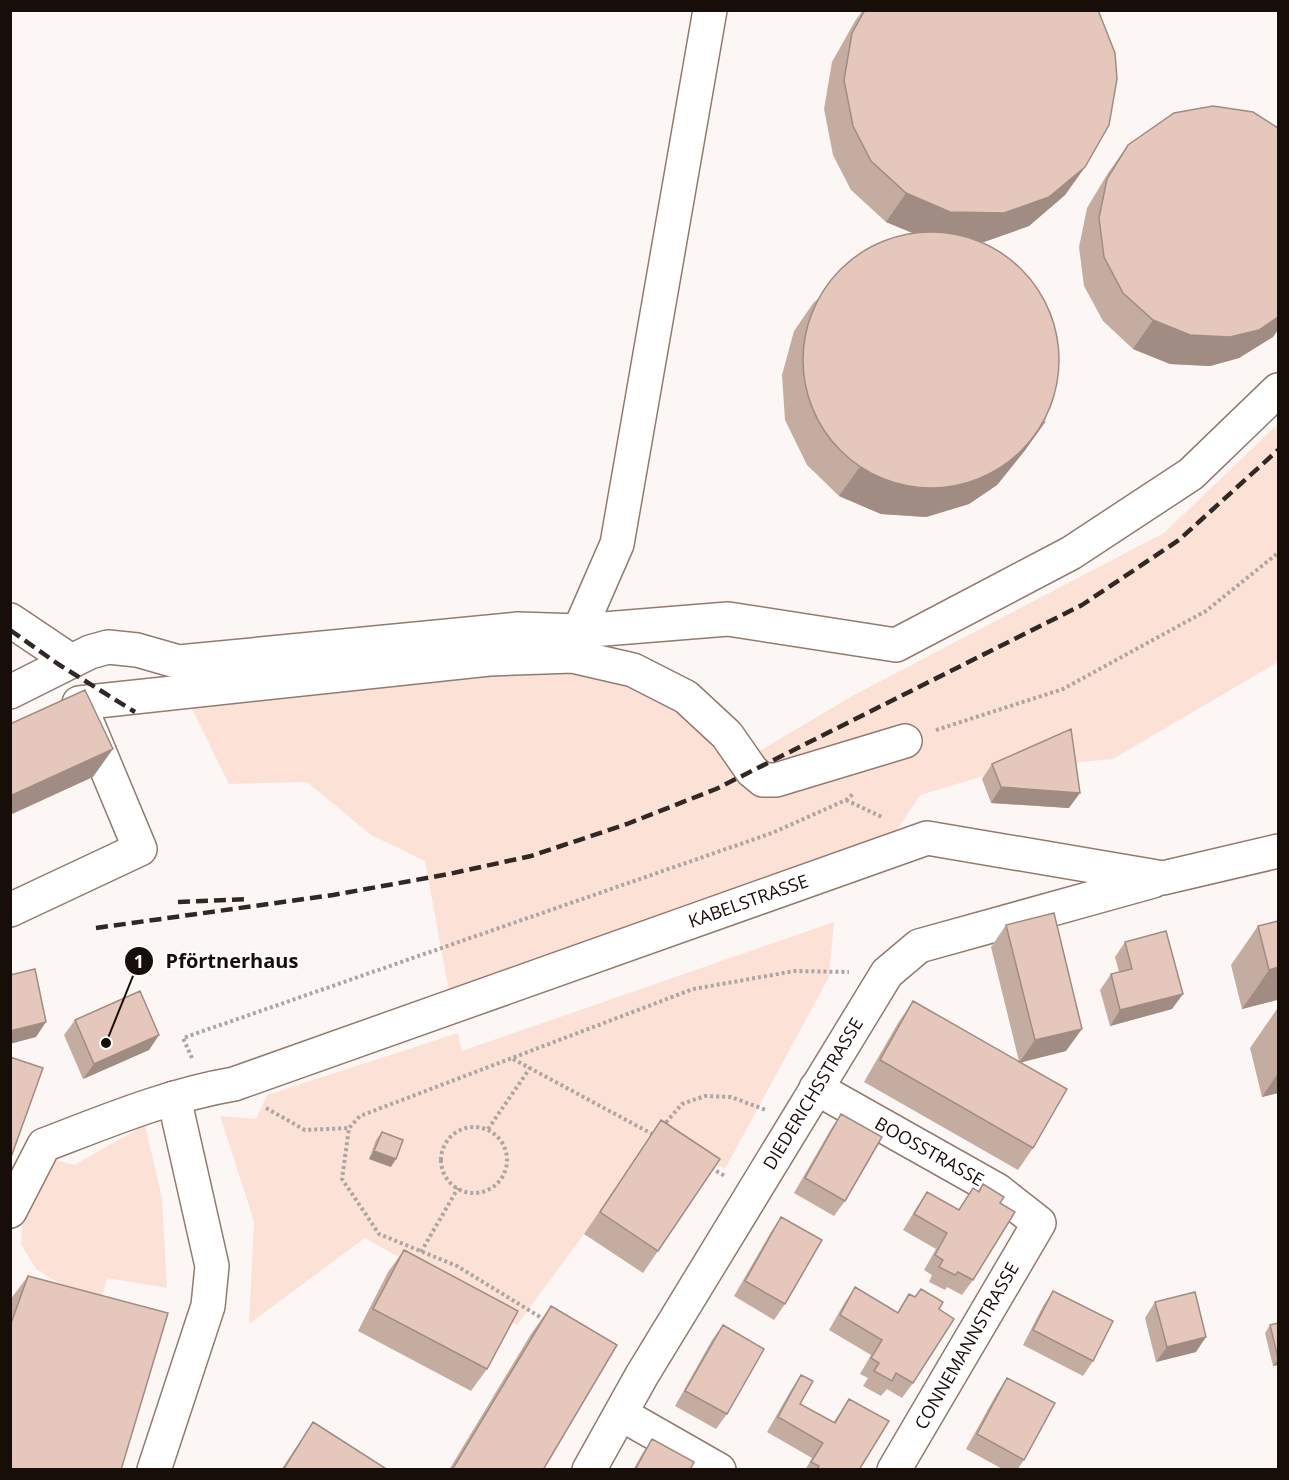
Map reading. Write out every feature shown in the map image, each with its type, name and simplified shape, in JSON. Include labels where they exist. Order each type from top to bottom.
[{"type":"street","points":[[579,631],[617,544],[710,10]]},
{"type":"street","points":[[10,692],[90,651],[108,646],[137,650],[179,662],[518,629],[579,631],[728,619],[896,645],[1071,552],[1191,474],[1278,390]]},
{"type":"street","points":[[10,620],[71,661]]},
{"type":"street","points":[[10,910],[140,849],[79,703],[489,659],[572,656],[633,670],[686,697],[727,735],[752,771],[763,780],[776,780],[905,741]]},
{"type":"street","name":"KABELSTRASSE","points":[[10,1210],[44,1145],[174,1098],[233,1092],[927,838],[1163,878],[1278,851]]},
{"type":"street","name":"DIEDERICHSSTRASSE","points":[[589,1470],[642,1375],[887,973],[919,946],[1163,878]]},
{"type":"street","name":"BOOSSTRASSE","points":[[816,1088],[997,1190],[1040,1223]]},
{"type":"street","points":[[154,1470],[208,1306],[212,1266],[174,1098]]},
{"type":"street","name":"CONNEMANNSTRASSE","points":[[894,1470],[1040,1223]]},
{"type":"street","points":[[621,1414],[719,1470]]},
{"type":"path","points":[[905,741],[1063,689],[1206,611],[1278,553]]},
{"type":"path","points":[[349,1128],[305,1130],[233,1092],[183,1038],[772,833],[846,800],[855,792]]},
{"type":"path","points":[[551,1323],[457,1266],[379,1234],[342,1179],[349,1128],[360,1116],[693,990],[795,971],[887,973]]},
{"type":"path","points":[[512,1059],[654,1135],[682,1104],[705,1095],[731,1097],[797,1122]]},
{"type":"path","points":[[488,1129],[530,1068]]},
{"type":"path","points":[[477,1126],[488,1129],[496,1134],[503,1143],[508,1154],[508,1166],[503,1178],[486,1191],[475,1194],[464,1192],[449,1183],[443,1173],[442,1150],[450,1136],[460,1130],[477,1126]]},
{"type":"path","points":[[705,1164],[755,1192]]},
{"type":"path","points":[[421,1252],[458,1188]]},
{"type":"shaded area","points":[[1278,424],[1278,662],[1113,759],[1007,769],[920,795],[871,871],[454,1019],[425,861],[371,835],[307,782],[229,784],[188,701],[565,643],[674,672],[761,750],[854,695],[1164,533]]},
{"type":"shaded area","points":[[834,922],[829,977],[725,1169],[653,1128],[584,1234],[517,1325],[365,1238],[249,1324],[254,1221],[220,1116],[256,1119],[267,1095],[458,1033],[462,1051]]},
{"type":"shaded area","points":[[145,1125],[162,1198],[167,1288],[107,1278],[102,1297],[75,1293],[36,1269],[21,1244],[23,1212],[52,1159],[74,1165]]},
{"type":"building","points":[[865,10],[1098,10],[1115,53],[1117,79],[1109,125],[1085,167],[1049,197],[1004,213],[950,212],[906,193],[871,161],[853,126],[844,80],[852,33]]},
{"type":"building","points":[[1213,106],[1253,112],[1278,128],[1278,317],[1259,330],[1230,337],[1190,335],[1153,320],[1123,293],[1104,257],[1099,218],[1107,179],[1128,145],[1174,113]]},
{"type":"building","points":[[918,232],[944,232],[980,241],[1002,253],[1022,269],[1038,289],[1050,311],[1057,335],[1059,360],[1057,385],[1050,409],[1038,431],[1022,451],[1002,467],[980,479],[944,488],[918,488],[882,479],[860,467],[840,451],[824,431],[812,409],[803,373],[803,347],[812,311],[824,289],[840,269],[860,253],[882,241]]},
{"type":"building","points":[[85,690],[113,749],[10,796],[10,724]]},
{"type":"building","points":[[1071,729],[1080,793],[1001,787],[992,764]]},
{"type":"building","points":[[1054,913],[1082,1029],[1035,1040],[1006,925]]},
{"type":"building","points":[[1278,921],[1278,967],[1269,970],[1258,926]]},
{"type":"building","points":[[1166,931],[1183,994],[1120,1010],[1111,974],[1132,969],[1125,942]]},
{"type":"building","points":[[35,969],[46,1022],[10,1031],[10,975]]},
{"type":"building","points":[[140,991],[159,1035],[94,1064],[75,1020]]},
{"type":"building","points":[[913,1001],[1067,1089],[1033,1148],[880,1060]]},
{"type":"building","points":[[10,1057],[43,1068],[10,1160]]},
{"type":"building","points":[[841,1114],[882,1137],[845,1201],[805,1178]]},
{"type":"building","points":[[661,1120],[720,1159],[658,1251],[600,1212]]},
{"type":"building","points":[[382,1132],[403,1140],[396,1159],[374,1151]]},
{"type":"building","points":[[983,1184],[1004,1197],[1000,1203],[1015,1212],[973,1280],[958,1272],[955,1275],[939,1267],[943,1260],[935,1255],[947,1233],[914,1214],[927,1192],[959,1210],[973,1188],[979,1192]]},
{"type":"building","points":[[781,1217],[822,1240],[785,1304],[745,1281]]},
{"type":"building","points":[[404,1250],[518,1311],[487,1369],[373,1309]]},
{"type":"building","points":[[28,1276],[168,1313],[121,1470],[10,1470],[10,1326]]},
{"type":"building","points":[[855,1287],[898,1313],[909,1294],[915,1297],[921,1289],[943,1302],[939,1309],[954,1319],[913,1383],[896,1373],[892,1381],[874,1371],[879,1363],[871,1358],[882,1340],[840,1315]]},
{"type":"building","points":[[1053,1291],[1113,1321],[1093,1361],[1033,1330]]},
{"type":"building","points":[[1195,1292],[1206,1337],[1167,1347],[1155,1302]]},
{"type":"building","points":[[551,1306],[617,1345],[543,1470],[452,1470]]},
{"type":"building","points":[[1278,1323],[1278,1358],[1270,1325]]},
{"type":"building","points":[[723,1325],[764,1349],[727,1414],[685,1391]]},
{"type":"building","points":[[801,1375],[813,1381],[800,1404],[835,1423],[849,1399],[889,1421],[859,1470],[817,1470],[819,1466],[811,1462],[823,1443],[778,1417]]},
{"type":"building","points":[[1007,1378],[1055,1403],[1024,1460],[977,1434]]},
{"type":"building","points":[[313,1422],[388,1470],[283,1470]]},
{"type":"building","points":[[652,1439],[694,1462],[690,1470],[635,1470]]},
{"type":"railway","points":[[96,928],[333,895],[449,874],[531,856],[627,824],[716,789],[1082,605],[1179,540],[1278,450]]},
{"type":"railway","points":[[10,630],[58,664],[135,712]]},
{"type":"railway","points":[[178,902],[249,899]]},
{"type":"place","name":"Pförtnerhaus","points":[[106,1043]]}]
